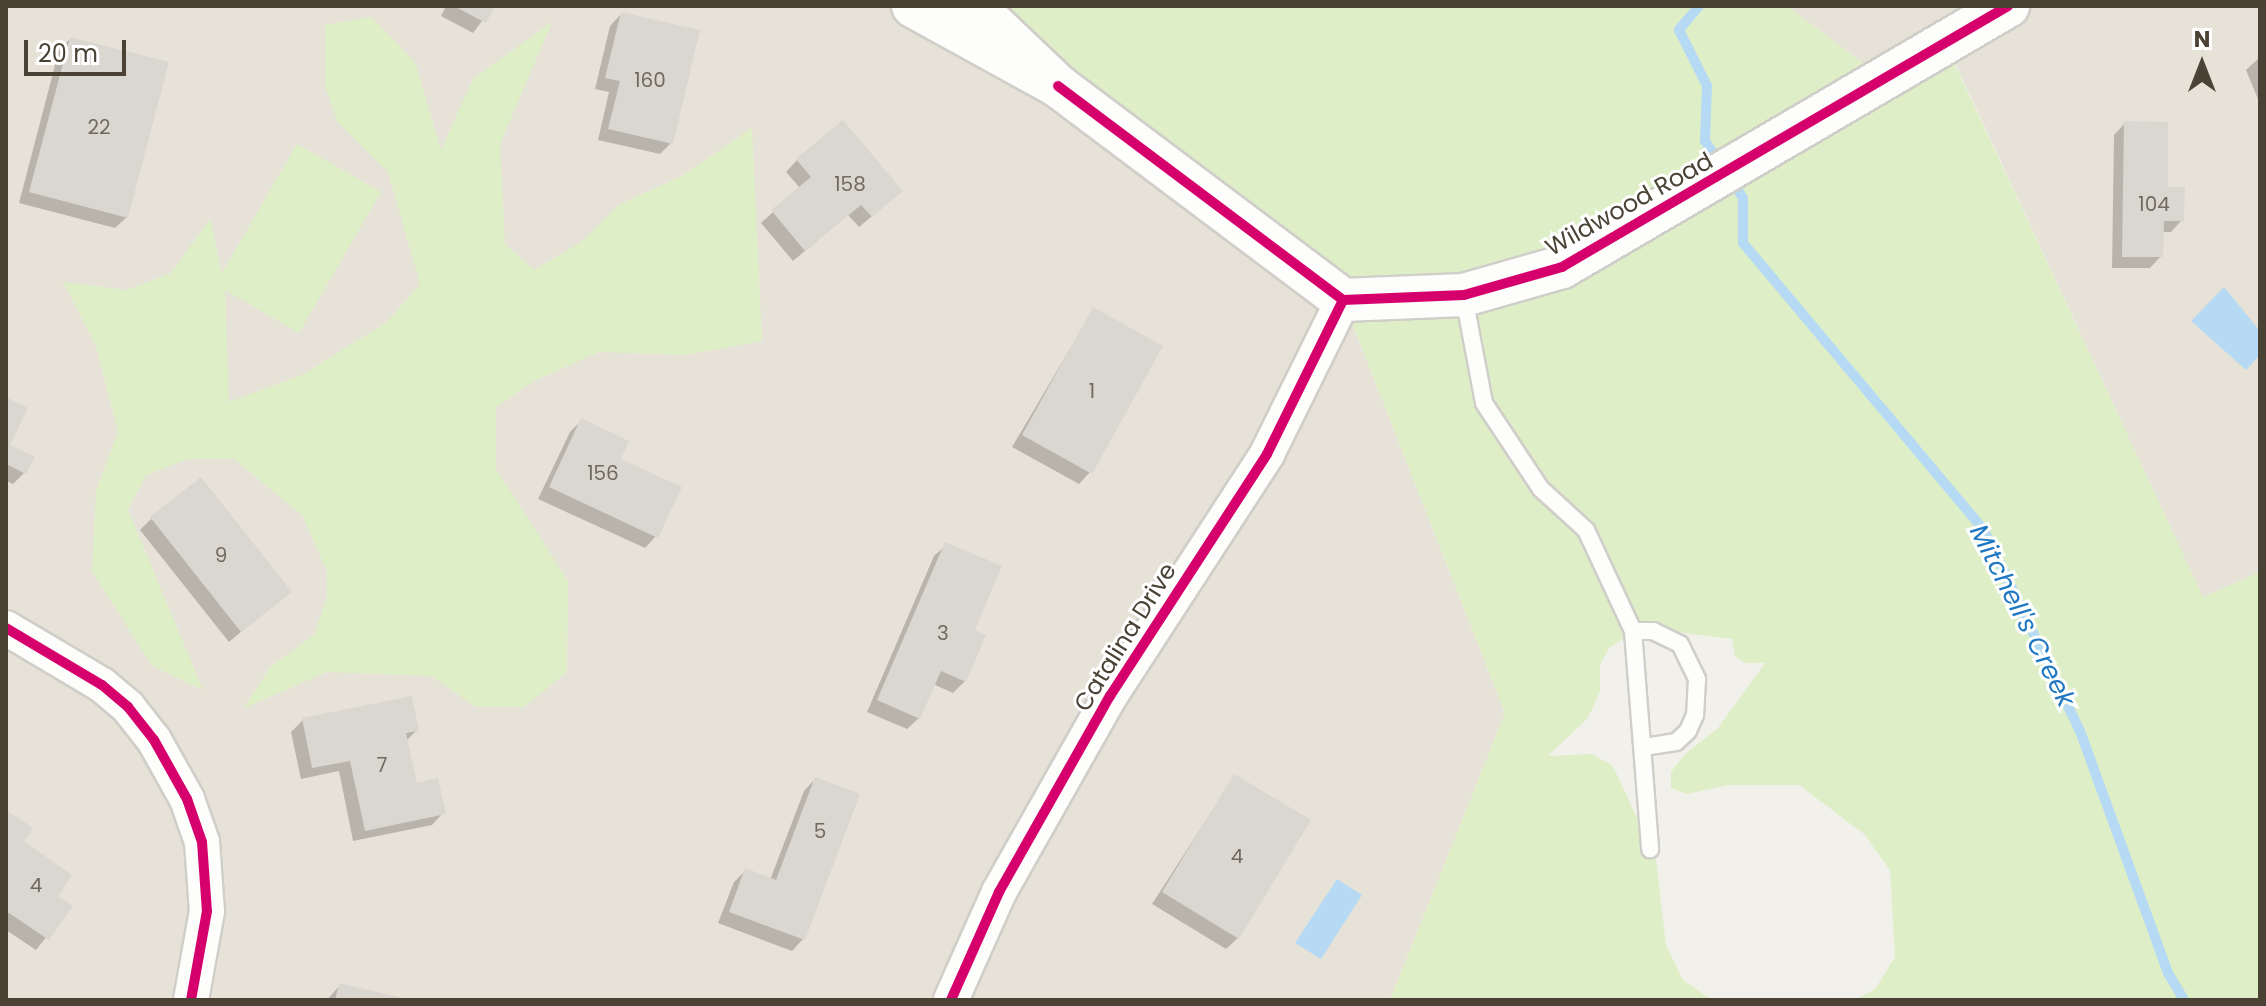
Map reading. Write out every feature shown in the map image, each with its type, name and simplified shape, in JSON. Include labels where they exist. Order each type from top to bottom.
[{"type":"street","points":[[913,6],[1058,86]]},
{"type":"street","points":[[974,6],[1058,86],[1343,300]]},
{"type":"street","name":"Wildwood Road","points":[[1343,300],[1464,295],[1562,267],[1639,226],[2008,6]]},
{"type":"street","name":"Catalina Drive","points":[[951,1000],[999,892],[1110,696],[1267,454],[1343,300]]},
{"type":"street","points":[[6,628],[102,685],[128,707],[154,740],[187,799],[202,842],[207,911],[191,1000]]},
{"type":"lane","points":[[1464,295],[1484,403],[1541,489],[1586,530],[1633,631],[1650,849]]},
{"type":"lane","points":[[1633,631],[1653,631],[1680,644],[1697,679],[1695,715],[1688,731],[1676,742],[1643,747]]},
{"type":"shaded area","points":[[6,6],[913,6],[1343,300],[1505,713],[1390,1000],[6,1000]]},
{"type":"shaded area","points":[[1787,6],[2260,6],[2260,572],[2203,598],[1946,43],[1884,79]]},
{"type":"green space","points":[[974,6],[1787,6],[1884,79],[1945,43],[2203,597],[2260,572],[2260,1000],[1855,1000],[1875,989],[1895,957],[1890,870],[1864,834],[1799,785],[1728,785],[1687,794],[1671,788],[1671,772],[1685,754],[1718,728],[1765,663],[1745,663],[1735,656],[1732,639],[1662,630],[1628,636],[1610,647],[1600,665],[1600,692],[1588,718],[1548,756],[1592,754],[1613,766],[1656,859],[1666,945],[1683,980],[1712,1000],[1390,1000],[1505,713],[1343,300]]},
{"type":"green space","points":[[371,17],[415,62],[441,150],[473,79],[552,22],[500,144],[505,244],[534,270],[580,243],[618,205],[680,177],[752,128],[762,341],[685,355],[599,352],[534,381],[496,407],[496,469],[568,581],[567,672],[524,707],[476,707],[431,676],[327,672],[244,708],[270,667],[314,635],[327,597],[327,571],[302,515],[234,459],[188,459],[146,475],[128,510],[203,690],[152,666],[92,571],[96,491],[118,432],[96,346],[63,282],[127,290],[171,273],[210,219],[222,273],[297,144],[381,192],[299,333],[225,290],[229,402],[302,375],[387,322],[420,284],[388,172],[337,121],[325,86],[325,25]]},
{"type":"water","points":[[2224,287],[2260,331],[2260,355],[2246,370],[2191,321]]},
{"type":"water","points":[[1337,879],[1362,895],[1321,959],[1295,943]]},
{"type":"building","points":[[454,6],[495,6],[486,23]]},
{"type":"building","points":[[621,12],[700,30],[673,144],[608,129],[620,81],[605,78]]},
{"type":"building","points":[[70,37],[169,62],[128,218],[29,192]]},
{"type":"building","points":[[843,120],[903,191],[872,217],[861,205],[805,251],[771,210],[811,177],[796,159]]},
{"type":"building","points":[[2124,121],[2168,122],[2168,187],[2185,187],[2184,221],[2164,221],[2163,257],[2122,257]]},
{"type":"building","points":[[1093,307],[1163,346],[1092,474],[1022,435]]},
{"type":"building","points":[[6,397],[28,408],[10,445],[35,457],[26,474],[6,464]]},
{"type":"building","points":[[581,418],[629,441],[621,459],[682,487],[658,538],[549,487]]},
{"type":"building","points":[[201,477],[292,592],[241,632],[150,517]]},
{"type":"building","points":[[945,542],[1002,566],[975,630],[986,635],[966,682],[941,671],[920,719],[877,700]]},
{"type":"building","points":[[412,696],[419,731],[406,733],[417,783],[438,778],[446,814],[365,831],[350,761],[312,768],[302,718]]},
{"type":"building","points":[[1234,774],[1311,820],[1239,939],[1162,892]]},
{"type":"building","points":[[815,777],[860,794],[805,940],[729,912],[745,868],[776,880]]},
{"type":"building","points":[[6,810],[33,828],[24,841],[72,875],[58,896],[73,906],[49,940],[6,911]]},
{"type":"building","points":[[339,983],[406,999],[406,1000],[335,1000]]},
{"type":"waterway","name":"Mitchell's Creek","points":[[1699,6],[1679,30],[1707,86],[1705,141],[1721,165]]},
{"type":"waterway","name":"Mitchell's Creek","points":[[1730,178],[1743,198],[1743,243],[1984,530],[2080,731],[2168,973],[2184,1000]]},
{"type":"cycle path","points":[[1058,86],[1343,300],[1464,295],[1562,267],[2008,6]]},
{"type":"cycle path","points":[[951,1000],[999,892],[1110,696],[1267,454],[1343,300]]},
{"type":"cycle path","points":[[6,628],[102,685],[128,707],[154,740],[187,799],[202,842],[207,911],[191,1000]]}]
